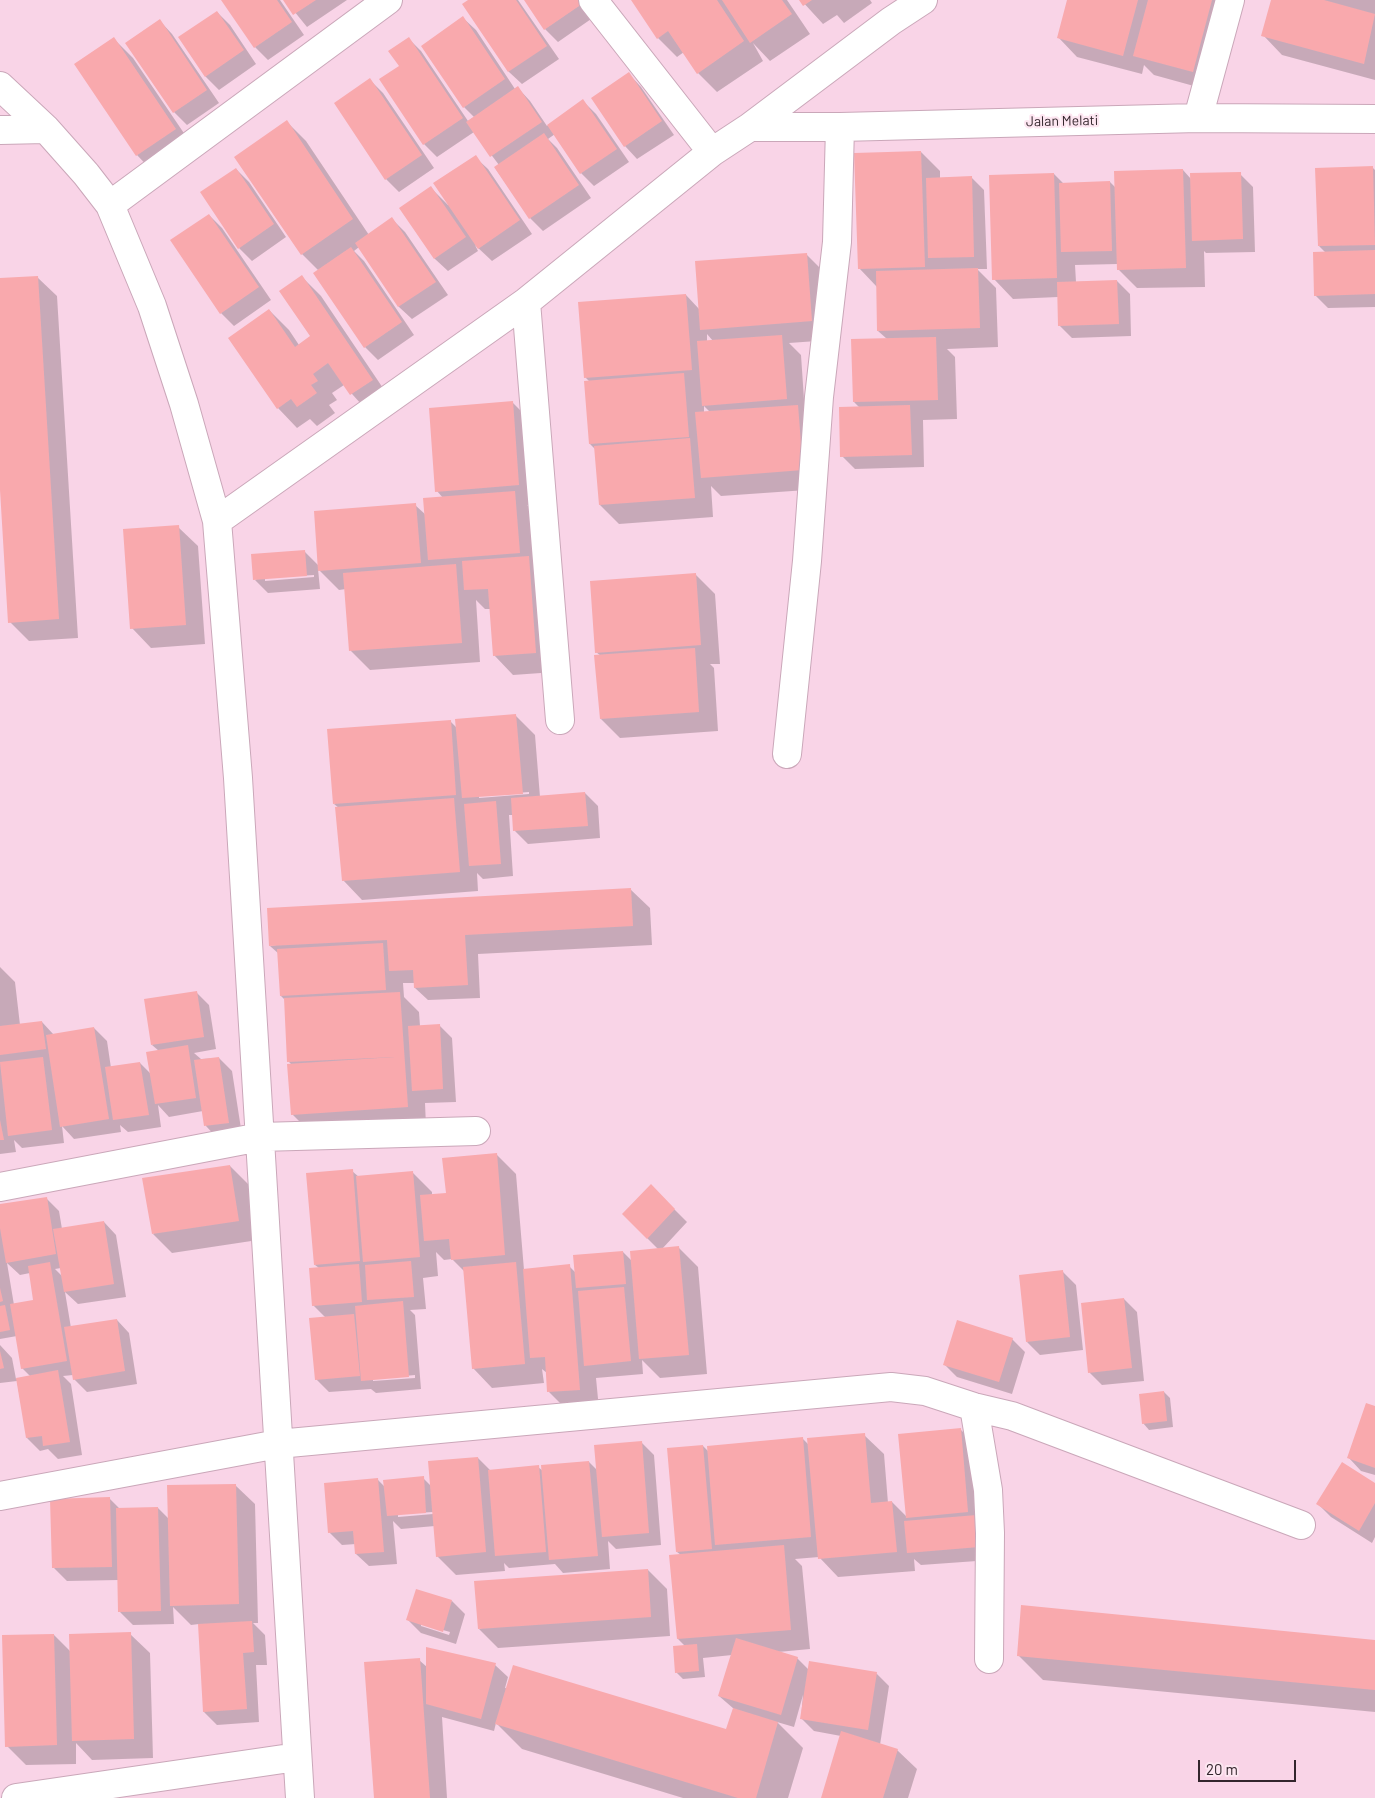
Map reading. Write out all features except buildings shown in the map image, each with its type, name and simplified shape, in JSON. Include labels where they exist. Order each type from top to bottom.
[{"type":"street","points":[[110,206],[388,0]]},
{"type":"street","points":[[593,0],[712,152]]},
{"type":"street","points":[[217,521],[526,302],[712,152],[750,127],[891,21],[923,0]]},
{"type":"street","points":[[1198,118],[1230,0]]},
{"type":"street","points":[[0,86],[46,128],[86,174],[110,206],[152,306],[184,404],[217,521],[238,778],[300,1798]]},
{"type":"street","name":"Jalan Melati","points":[[750,127],[840,127],[1198,118],[1375,119]]},
{"type":"street","points":[[787,754],[807,561],[819,397],[837,242],[840,127]]},
{"type":"street","points":[[0,130],[46,128]]},
{"type":"street","points":[[526,302],[560,720]]},
{"type":"street","points":[[0,1187],[260,1138],[476,1131]]},
{"type":"street","points":[[0,1496],[278,1444],[891,1387],[926,1391],[974,1407],[1012,1416],[1301,1525]]},
{"type":"street","points":[[974,1407],[988,1490],[990,1533],[989,1658]]},
{"type":"street","points":[[16,1798],[297,1758]]}]
